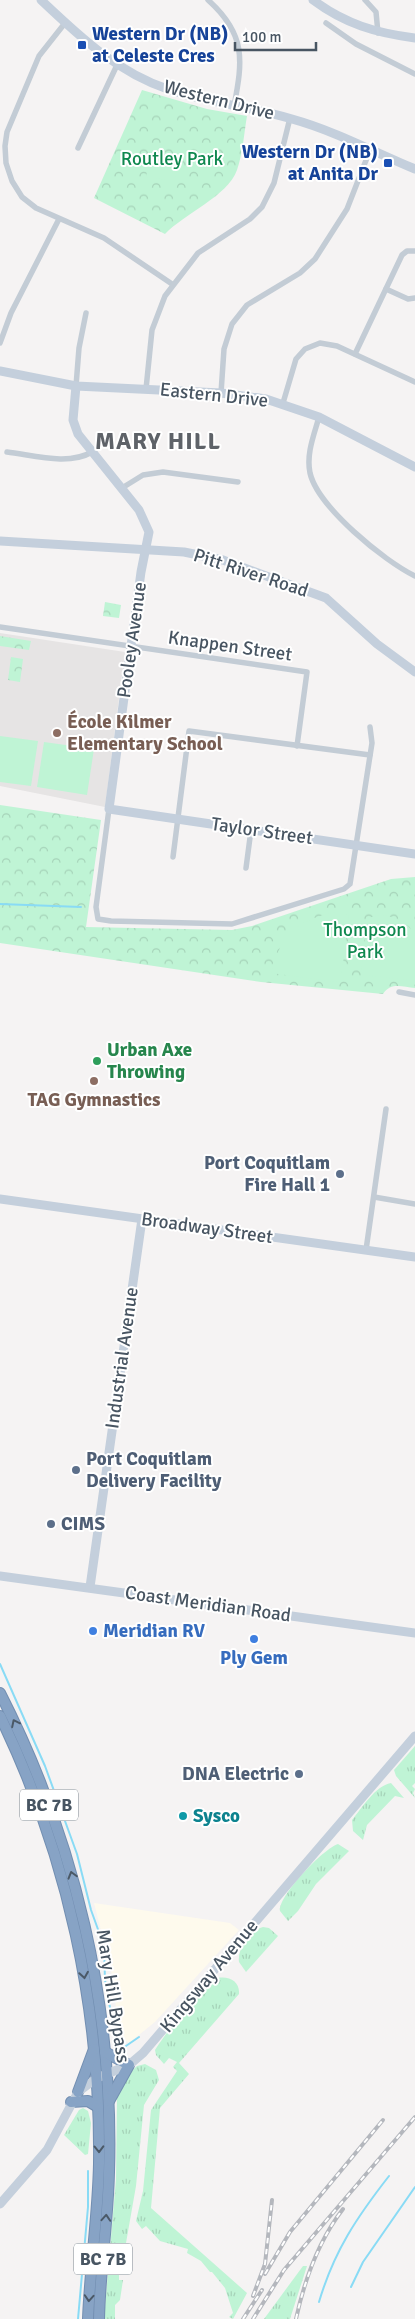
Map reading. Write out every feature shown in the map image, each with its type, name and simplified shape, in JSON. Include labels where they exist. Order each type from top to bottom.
[{"type":"highway","name":"Mary Hill Bypass","points":[[0,1693],[45,1794],[70,1868],[90,1947],[105,2052],[98,2107],[98,2193],[88,2319]]},
{"type":"highway","name":"Mary Hill Bypass","points":[[0,1716],[36,1798],[63,1880],[82,1967],[94,2048],[108,2103],[109,2171],[98,2319]]},
{"type":"highway","points":[[78,2092],[94,2048]]},
{"type":"highway","points":[[105,2052],[129,2065],[108,2103]]},
{"type":"highway","points":[[71,2102],[88,2101],[98,2107]]},
{"type":"street","name":"Western Drive","points":[[41,0],[88,44],[117,65],[170,90],[290,118],[330,131],[415,169]]},
{"type":"street","points":[[208,0],[225,18],[237,42],[241,67],[234,106]]},
{"type":"street","points":[[313,0],[346,20],[378,33],[415,38]]},
{"type":"street","points":[[365,0],[376,12],[378,33]]},
{"type":"street","points":[[65,23],[39,56],[7,132],[5,146],[6,163],[12,181],[22,196],[36,208],[104,238],[172,284]]},
{"type":"street","points":[[326,23],[356,44],[415,74]]},
{"type":"street","points":[[78,148],[117,65]]},
{"type":"street","points":[[146,389],[152,330],[165,296],[172,284],[198,253],[250,219],[262,207],[274,183],[290,118]]},
{"type":"street","points":[[0,129],[7,132]]},
{"type":"street","points":[[220,393],[224,349],[232,324],[247,305],[300,274],[315,259],[347,209],[370,150]]},
{"type":"street","points":[[0,343],[11,312],[59,219]]},
{"type":"street","points":[[355,354],[402,255],[407,251],[415,251]]},
{"type":"street","points":[[386,289],[408,299],[415,298]]},
{"type":"street","points":[[76,386],[79,348],[86,313]]},
{"type":"street","points":[[283,403],[294,362],[305,350],[324,343],[338,346],[415,382]]},
{"type":"street","name":"Eastern Drive","points":[[0,371],[76,386],[220,393],[283,403],[319,417],[415,467]]},
{"type":"street","name":"Pooley Avenue","points":[[76,386],[73,420],[78,434],[140,510],[149,532],[145,549],[109,809],[96,908],[97,918],[105,921],[232,924],[344,889],[350,884],[357,846]]},
{"type":"street","points":[[319,417],[310,458],[310,472],[319,495],[324,503],[368,544],[415,576]]},
{"type":"street","points":[[7,452],[53,458],[81,458],[92,452]]},
{"type":"street","points":[[122,488],[143,475],[157,473],[238,482]]},
{"type":"street","name":"Pitt River Road","points":[[0,541],[188,552],[223,560],[326,598],[377,644],[415,672]]},
{"type":"street","name":"Knappen Street","points":[[0,627],[180,655],[307,672],[297,746]]},
{"type":"street","points":[[357,846],[370,755],[370,727]]},
{"type":"street","points":[[173,858],[189,731],[370,755]]},
{"type":"street","name":"Taylor Street","points":[[109,809],[415,854]]},
{"type":"street","points":[[246,868],[251,830]]},
{"type":"street","points":[[399,992],[415,995]]},
{"type":"street","points":[[366,1250],[386,1110]]},
{"type":"street","points":[[374,1197],[415,1204]]},
{"type":"street","name":"Broadway Street","points":[[0,1199],[415,1257]]},
{"type":"street","name":"Industrial Avenue","points":[[90,1587],[142,1219]]},
{"type":"street","name":"Coast Meridian Road","points":[[0,1576],[415,1633]]},
{"type":"street","name":"Kingsway Avenue","points":[[0,2204],[47,2150],[78,2092],[102,2076],[129,2065],[143,2053],[415,1736]]},
{"type":"shaded area","name":"École Kilmer Elementary School","points":[[0,633],[125,652],[105,807],[0,786]]},
{"type":"shaded area","points":[[94,1903],[230,1923],[239,1930],[155,2022],[129,2043],[120,2038],[111,1970]]},
{"type":"green space","name":"Routley Park","points":[[142,90],[207,109],[247,116],[241,157],[232,179],[225,188],[165,234],[94,198]]},
{"type":"green space","points":[[151,150],[180,155],[175,181],[146,177]]},
{"type":"green space","points":[[105,602],[121,605],[119,618],[103,616]]},
{"type":"green space","points":[[0,636],[31,641],[29,650],[0,646]]},
{"type":"green space","points":[[11,657],[23,659],[20,682],[8,680]]},
{"type":"green space","points":[[0,736],[38,741],[31,786],[0,782]]},
{"type":"green space","points":[[44,742],[94,749],[87,795],[37,787]]},
{"type":"green space","name":"Thompson Park","points":[[0,805],[101,820],[86,927],[232,930],[252,926],[391,879],[415,877],[415,988],[393,987],[386,990],[383,994],[261,982],[0,943]]},
{"type":"green space","points":[[335,912],[344,912],[349,916],[341,979],[337,982],[271,973],[279,949],[292,932],[310,920]]},
{"type":"green space","name":"Thompson Park","points":[[379,915],[400,920],[415,934],[415,981],[364,975],[361,970],[368,918]]},
{"type":"green space","points":[[415,1746],[415,1783],[412,1786],[415,1789],[413,1793],[415,1798],[396,1776],[394,1770]]},
{"type":"green space","points":[[391,1783],[404,1798],[395,1796],[367,1825],[363,1840],[353,1831],[352,1820],[374,1793]]},
{"type":"green space","points":[[338,1844],[349,1851],[316,1884],[298,1911],[288,1921],[280,1911],[281,1904],[286,1895],[313,1863],[331,1847]]},
{"type":"green space","points":[[263,1927],[269,1928],[278,1936],[246,1972],[239,1962],[240,1951],[249,1936]]},
{"type":"green space","points":[[218,1978],[230,1979],[236,1983],[239,1994],[179,2063],[189,2074],[160,2108],[151,2208],[247,2293],[233,2319],[229,2317],[233,2313],[225,2288],[212,2272],[201,2261],[187,2253],[188,2249],[160,2241],[146,2226],[142,2229],[136,2221],[143,2191],[151,2110],[177,2071],[173,2067],[177,2062],[169,2058],[164,2064],[156,2055],[155,2050],[193,1999]]},
{"type":"green space","points":[[145,2064],[156,2070],[159,2080],[144,2105],[136,2186],[126,2243],[122,2243],[121,2249],[126,2250],[121,2251],[121,2257],[125,2258],[120,2258],[120,2265],[124,2265],[120,2266],[119,2272],[124,2273],[119,2273],[119,2280],[123,2280],[120,2300],[115,2305],[115,2319],[104,2319],[116,2179],[117,2096],[125,2077],[137,2066]]},
{"type":"green space","points":[[83,2108],[88,2111],[91,2123],[88,2154],[85,2155],[64,2135],[79,2110]]},
{"type":"green space","points":[[303,2266],[307,2266],[290,2319],[264,2319]]},
{"type":"waterway","points":[[0,904],[81,907]]},
{"type":"waterway","points":[[0,1664],[45,1766],[77,1854],[91,1910],[104,1946],[105,1980],[116,2041],[123,2048],[139,2037]]},
{"type":"waterway","points":[[78,2319],[88,2207],[88,2171]]},
{"type":"waterway","points":[[319,2302],[339,2251],[357,2220],[389,2176]]},
{"type":"waterway","points":[[351,2287],[363,2262],[415,2187]]},
{"type":"railway","points":[[253,2319],[284,2270],[415,2117]]},
{"type":"railway","points":[[265,2274],[290,2232],[383,2120]]},
{"type":"railway","points":[[253,2296],[265,2264],[272,2200]]},
{"type":"railway","points":[[296,2319],[313,2262],[334,2221],[343,2209]]},
{"type":"railway","points":[[243,2319],[262,2290]]},
{"type":"place","name":"Western Dr (NB) at Celeste Cres","points":[[82,45]]},
{"type":"place","name":"Western Dr (NB) at Anita Dr","points":[[388,163]]},
{"type":"place","name":"École Kilmer Elementary School","points":[[57,733]]},
{"type":"place","name":"Urban Axe Throwing","points":[[97,1061]]},
{"type":"place","name":"TAG Gymnastics","points":[[94,1081]]},
{"type":"place","name":"Port Coquitlam Fire Hall 1","points":[[340,1174]]},
{"type":"place","name":"Port Coquitlam Delivery Facility","points":[[76,1470]]},
{"type":"place","name":"CIMS","points":[[51,1524]]},
{"type":"place","name":"Meridian RV","points":[[93,1631]]},
{"type":"place","name":"Ply Gem","points":[[254,1639]]},
{"type":"place","name":"DNA Electric","points":[[299,1774]]},
{"type":"place","name":"Sysco","points":[[183,1816]]},
{"type":"district","name":"MARY HILL","points":[[158,441]]}]
